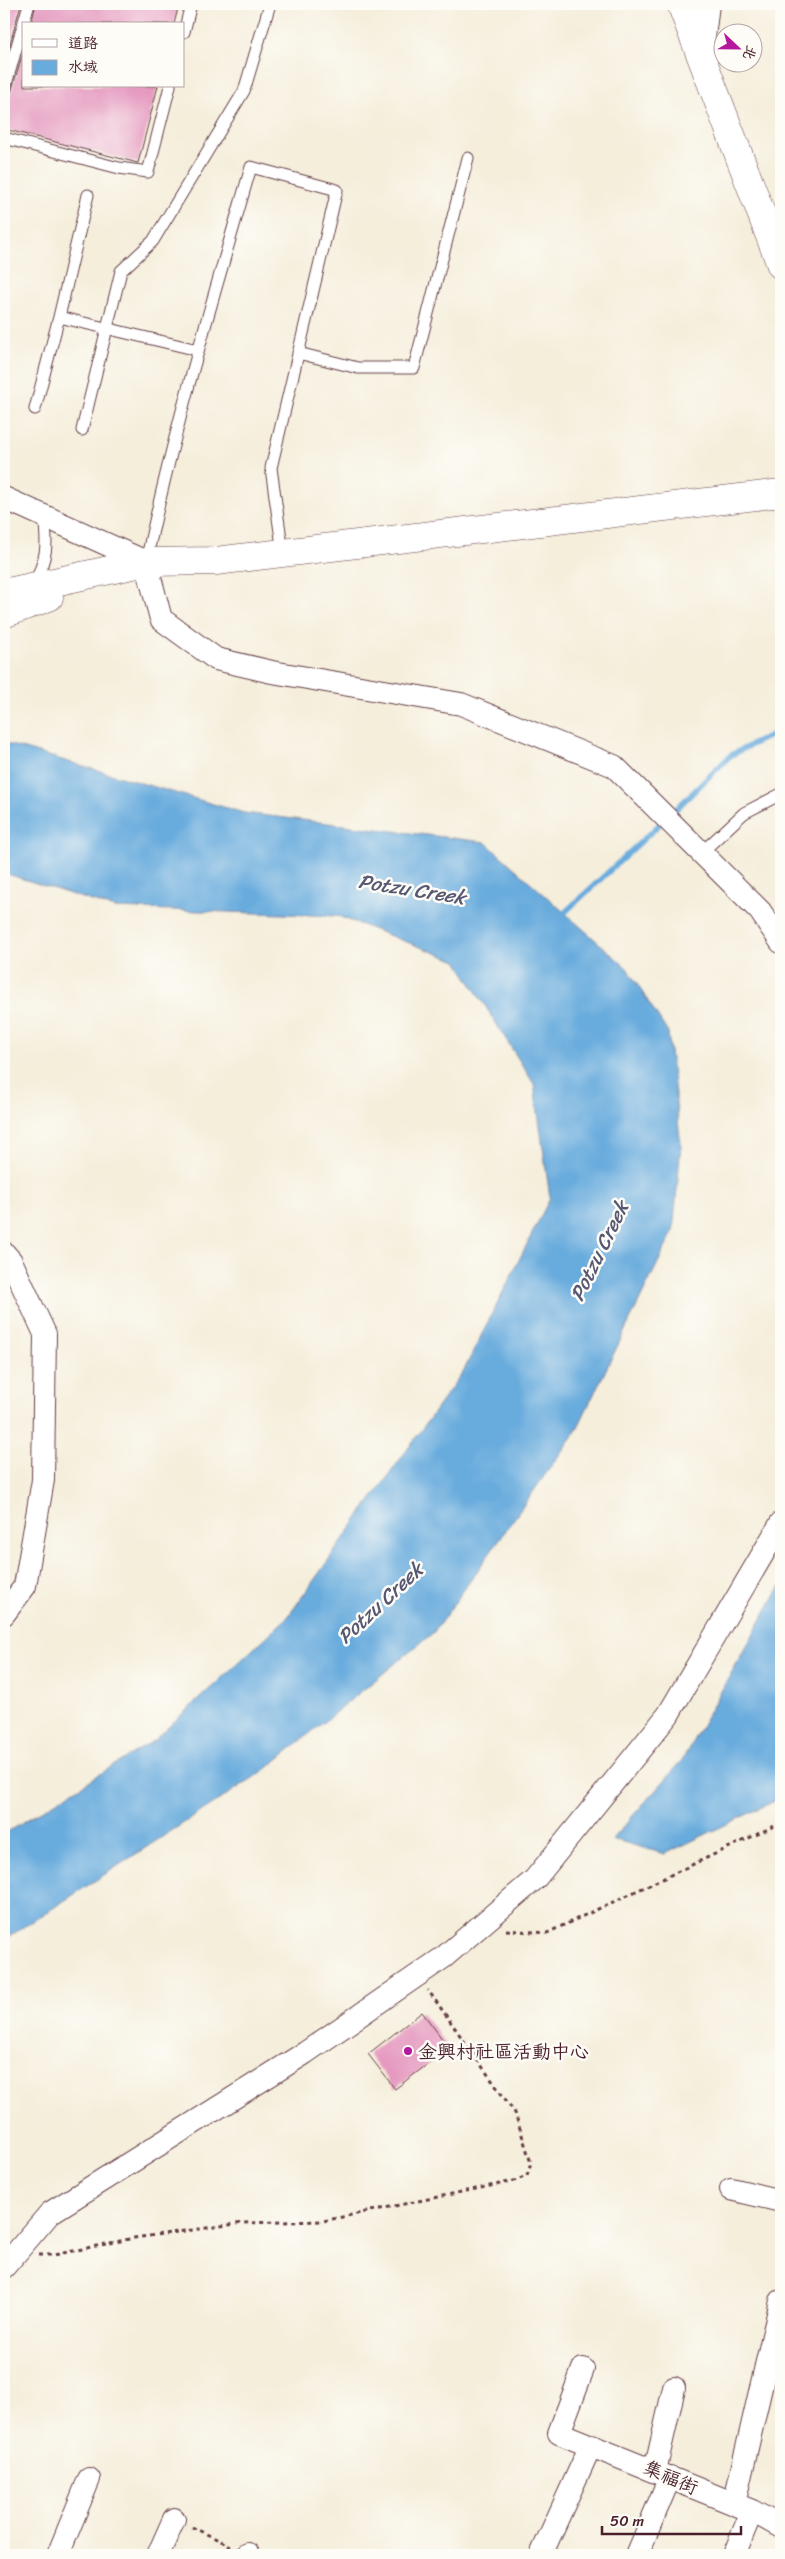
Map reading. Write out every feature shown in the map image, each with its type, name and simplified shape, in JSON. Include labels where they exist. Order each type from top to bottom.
[{"type":"street","points":[[681,4],[702,54],[781,265]]},
{"type":"street","points":[[702,54],[708,4]]},
{"type":"street","points":[[13,599],[146,562],[216,561],[781,493]]},
{"type":"street","points":[[4,498],[44,514],[146,562]]},
{"type":"street","points":[[146,562],[161,620],[216,659],[272,672],[460,704],[614,766],[760,911],[781,942]]},
{"type":"street","points":[[4,1253],[11,1261],[45,1334],[43,1480],[25,1586],[4,1614]]},
{"type":"street","points":[[9,2261],[50,2213],[305,2053],[444,1957],[535,1879],[668,1715],[781,1523]]},
{"type":"street","points":[[731,2189],[781,2201]]},
{"type":"street","points":[[734,2555],[781,2301]]},
{"type":"street","name":"集福街","points":[[583,2369],[559,2433],[591,2444],[743,2507],[781,2527]]},
{"type":"street","points":[[637,2555],[663,2474],[674,2388]]},
{"type":"street","points":[[541,2555],[591,2444]]},
{"type":"street","points":[[58,2555],[89,2479]]},
{"type":"street","points":[[158,2555],[174,2519]]},
{"type":"lane","points":[[24,22],[29,4]]},
{"type":"lane","points":[[185,28],[191,4]]},
{"type":"lane","points":[[82,430],[121,271],[154,241],[244,91],[270,4]]},
{"type":"lane","points":[[4,91],[22,28]]},
{"type":"lane","points":[[4,138],[119,168],[148,172],[169,88]]},
{"type":"lane","points":[[298,353],[358,368],[414,368],[468,158]]},
{"type":"lane","points":[[146,562],[162,481],[251,166],[337,190],[270,468],[283,553]]},
{"type":"lane","points":[[35,409],[88,195]]},
{"type":"lane","points":[[59,317],[198,350]]},
{"type":"lane","points":[[13,599],[44,561],[48,543],[44,514]]},
{"type":"lane","points":[[701,853],[744,813],[781,794]]},
{"type":"path","points":[[479,1928],[547,1933],[781,1823]]},
{"type":"path","points":[[9,2261],[54,2255],[134,2238],[242,2224],[323,2221],[514,2182],[527,2176],[530,2163],[515,2113],[418,1975]]},
{"type":"path","points":[[174,2519],[248,2555]]},
{"type":"water","name":"Potzu Creek","points":[[4,743],[244,813],[485,842],[627,968],[668,1033],[681,1146],[673,1232],[576,1431],[434,1632],[265,1770],[4,1940],[4,1834],[153,1741],[287,1618],[464,1370],[550,1198],[534,1084],[457,961],[338,916],[114,908],[4,873]]},
{"type":"water","points":[[781,1585],[781,1798],[665,1854],[612,1839],[681,1762]]},
{"type":"building","points":[[4,4],[21,4],[4,65]]},
{"type":"building","points":[[36,4],[179,4],[174,22],[32,22]]},
{"type":"building","points":[[22,56],[22,88],[157,88],[138,163],[4,129],[4,98],[11,93]]},
{"type":"building","name":"金興村社區活動中心","points":[[422,2012],[449,2048],[395,2089],[368,2054]]},
{"type":"waterway","points":[[669,816],[731,755],[781,730]]},
{"type":"waterway","points":[[561,916],[662,822]]},
{"type":"place","name":"金興村社區活動中心","points":[[408,2051]]}]
